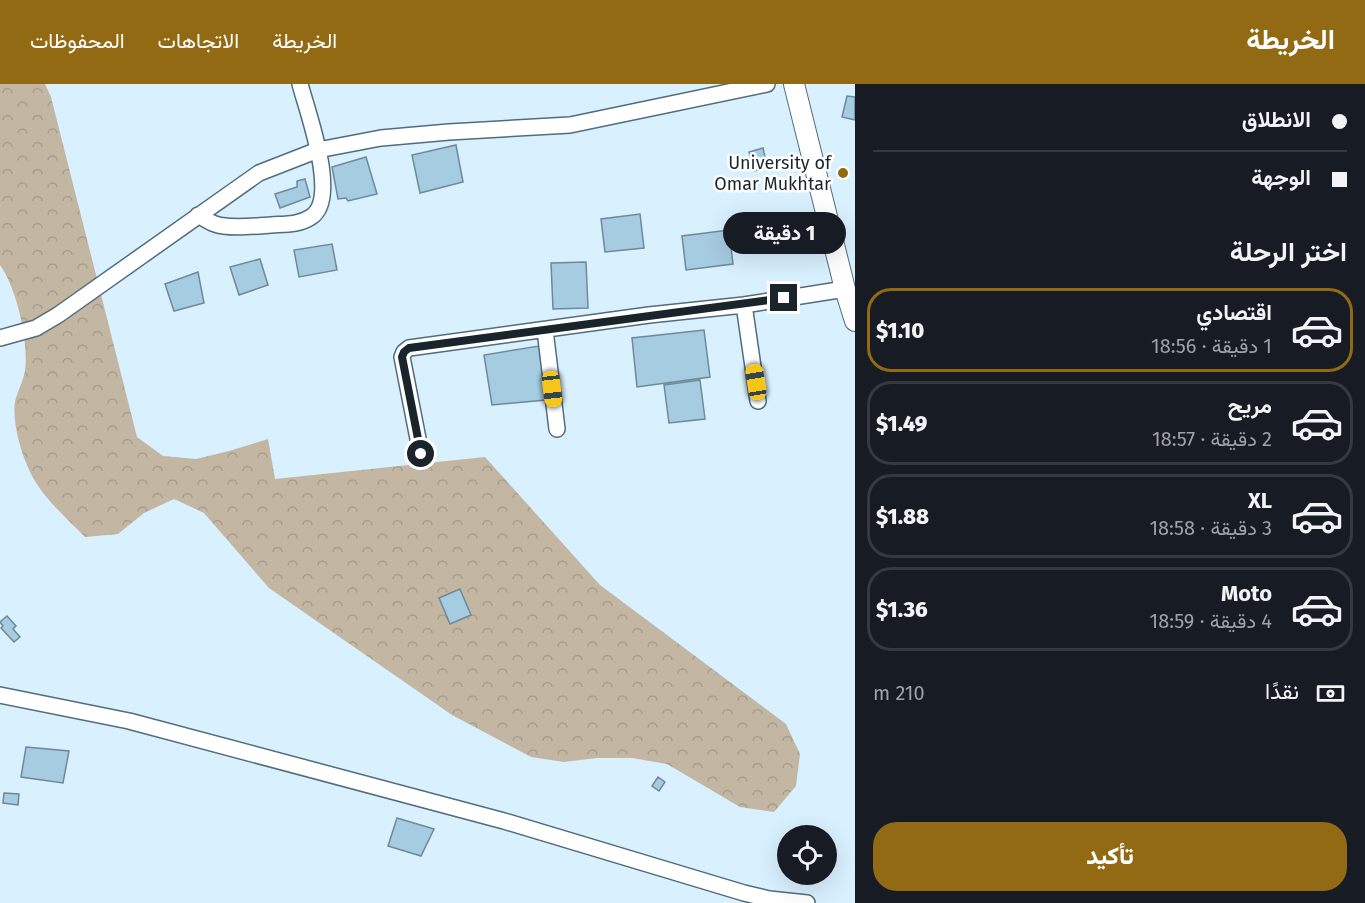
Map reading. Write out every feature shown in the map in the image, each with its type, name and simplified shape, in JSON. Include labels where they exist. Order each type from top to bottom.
[{"type":"street","points":[[198,215],[216,225],[256,226],[293,224],[313,217],[323,201],[323,180],[318,150],[300,84]]},
{"type":"street","points":[[0,338],[36,328],[58,315],[259,173],[318,150],[381,138],[570,125],[767,84]]},
{"type":"street","points":[[794,84],[855,321]]},
{"type":"street","points":[[421,454],[402,357],[409,348],[649,315],[744,305],[845,289]]},
{"type":"street","points":[[744,305],[758,401]]},
{"type":"street","points":[[545,330],[557,429]]},
{"type":"street","points":[[0,695],[129,720],[504,821],[744,893],[769,899],[807,903]]},
{"type":"green space","points":[[0,84],[45,84],[51,97],[137,437],[163,456],[196,459],[268,439],[275,479],[485,457],[600,585],[786,724],[800,754],[796,786],[774,812],[740,807],[667,764],[632,758],[597,758],[564,762],[531,757],[452,715],[269,588],[204,513],[174,499],[144,513],[118,534],[85,537],[52,504],[32,476],[17,434],[14,409],[25,371],[26,359],[23,331],[16,301],[0,265]]},
{"type":"building","points":[[847,96],[855,97],[855,120],[842,117]]},
{"type":"building","points":[[456,145],[463,182],[420,193],[412,155]]},
{"type":"building","points":[[763,148],[767,167],[754,171],[749,152]]},
{"type":"building","points":[[366,157],[377,194],[348,201],[346,198],[338,199],[332,167]]},
{"type":"building","points":[[305,179],[310,197],[280,208],[275,194],[297,187],[297,181]]},
{"type":"building","points":[[640,214],[644,248],[605,252],[601,219]]},
{"type":"building","points":[[729,230],[733,264],[686,270],[682,236]]},
{"type":"building","points":[[332,244],[337,270],[299,277],[294,250]]},
{"type":"building","points":[[260,259],[268,285],[239,295],[230,267]]},
{"type":"building","points":[[586,262],[588,308],[553,309],[551,263]]},
{"type":"building","points":[[198,272],[204,303],[174,311],[165,284]]},
{"type":"building","points":[[704,330],[710,377],[637,387],[632,338]]},
{"type":"building","points":[[539,346],[546,400],[492,405],[484,355]]},
{"type":"building","points":[[700,380],[705,419],[669,423],[664,385]]},
{"type":"building","points":[[460,589],[471,615],[450,624],[439,598]]},
{"type":"building","points":[[7,616],[16,626],[13,629],[20,637],[14,642],[1,628],[3,626],[0,622]]},
{"type":"building","points":[[26,747],[69,751],[63,783],[21,777]]},
{"type":"building","points":[[658,777],[665,782],[659,791],[652,786]]},
{"type":"building","points":[[4,793],[19,794],[18,805],[3,803]]},
{"type":"building","points":[[397,818],[434,829],[421,856],[388,846]]},
{"type":"place","name":"University of Omar Mukhtar","points":[[843,173]]},
{"type":"route","points":[[421,454],[402,357],[409,348],[784,298]]}]
